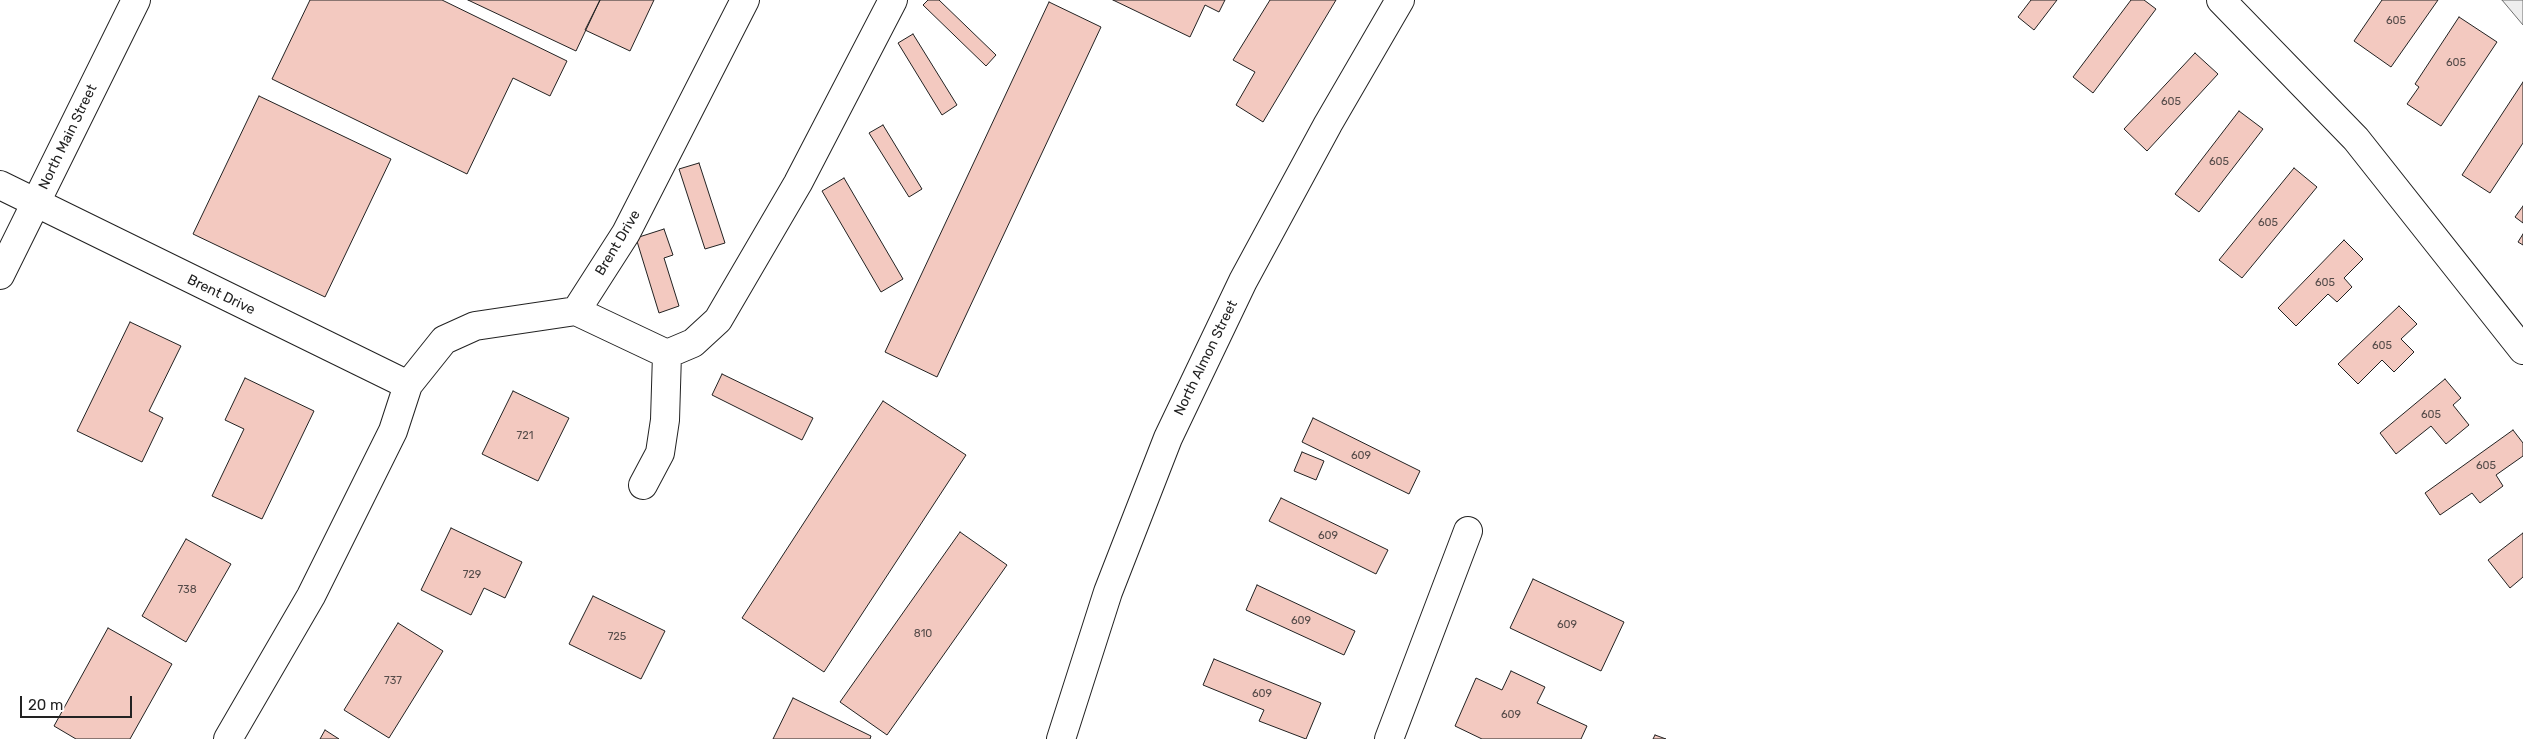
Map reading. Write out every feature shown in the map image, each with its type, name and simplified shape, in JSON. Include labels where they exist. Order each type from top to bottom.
[{"type":"main road","name":"North Main Street","points":[[0,274],[136,0]]},
{"type":"main road","name":"Brent Drive","points":[[576,311],[626,233],[745,0]]},
{"type":"main road","points":[[228,739],[311,596],[393,431],[408,385],[444,340],[467,329],[527,317],[576,311],[667,354],[693,343],[718,320],[798,183],[893,0]]},
{"type":"main road","name":"North Almon Street","points":[[1061,739],[1108,592],[1168,438],[1243,281],[1328,124],[1400,0]]},
{"type":"main road","points":[[2221,0],[2356,139],[2523,350]]},
{"type":"main road","name":"Brent Drive","points":[[0,185],[101,237],[408,385]]},
{"type":"main road","points":[[643,485],[660,453],[665,420],[667,354]]},
{"type":"main road","points":[[1389,739],[1468,532]]},
{"type":"shaded area","points":[[2502,0],[2523,0],[2523,25]]},
{"type":"building","points":[[310,0],[442,0],[567,61],[550,96],[513,78],[467,174],[272,79]]},
{"type":"building","points":[[468,0],[600,0],[576,51]]},
{"type":"building","points":[[600,0],[654,0],[630,51],[585,30]]},
{"type":"building","points":[[928,0],[939,0],[996,55],[986,66],[923,5]]},
{"type":"building","points":[[1113,0],[1225,0],[1219,12],[1205,5],[1190,37]]},
{"type":"building","points":[[1270,0],[1336,0],[1263,122],[1236,105],[1255,72],[1233,60]]},
{"type":"building","points":[[2031,0],[2057,0],[2034,30],[2018,17]]},
{"type":"building","points":[[2131,0],[2144,0],[2156,9],[2093,93],[2073,77]]},
{"type":"building","points":[[2382,0],[2438,0],[2391,67],[2354,41]]},
{"type":"building","points":[[1049,2],[1101,27],[937,377],[885,352]]},
{"type":"building","points":[[2459,17],[2497,42],[2441,126],[2407,104],[2419,87],[2415,84]]},
{"type":"building","points":[[913,34],[957,105],[942,115],[898,43]]},
{"type":"building","points":[[2195,53],[2218,74],[2147,151],[2124,129]]},
{"type":"building","points":[[2523,82],[2523,143],[2490,193],[2462,175]]},
{"type":"building","points":[[259,96],[391,159],[325,297],[193,234]]},
{"type":"building","points":[[2239,111],[2263,129],[2199,212],[2175,194]]},
{"type":"building","points":[[883,125],[922,189],[909,197],[869,133]]},
{"type":"building","points":[[699,163],[725,243],[705,249],[679,169]]},
{"type":"building","points":[[2294,168],[2317,187],[2242,278],[2219,260]]},
{"type":"building","points":[[844,178],[903,279],[881,292],[822,191]]},
{"type":"building","points":[[2523,206],[2523,223],[2515,217]]},
{"type":"building","points":[[664,229],[673,255],[664,258],[679,306],[659,313],[636,238]]},
{"type":"building","points":[[2523,234],[2523,245],[2518,242]]},
{"type":"building","points":[[2344,240],[2363,259],[2344,278],[2352,287],[2337,302],[2328,294],[2296,326],[2278,308]]},
{"type":"building","points":[[2399,306],[2417,324],[2401,339],[2414,352],[2394,372],[2382,360],[2358,384],[2338,364]]},
{"type":"building","points":[[130,322],[181,346],[149,411],[163,418],[142,462],[77,431]]},
{"type":"building","points":[[722,374],[813,418],[802,440],[712,395]]},
{"type":"building","points":[[245,378],[314,411],[262,519],[212,496],[244,429],[225,420]]},
{"type":"building","points":[[2445,379],[2461,398],[2453,405],[2469,425],[2446,444],[2431,426],[2396,454],[2380,433]]},
{"type":"building","points":[[513,391],[569,418],[538,481],[482,454]]},
{"type":"building","points":[[883,401],[966,455],[824,672],[742,618]]},
{"type":"building","points":[[1313,418],[1420,471],[1409,494],[1302,442]]},
{"type":"building","points":[[2513,430],[2523,443],[2523,456],[2496,475],[2503,486],[2480,503],[2472,493],[2440,515],[2425,493]]},
{"type":"building","points":[[1302,452],[1324,461],[1316,480],[1294,471]]},
{"type":"building","points":[[1281,498],[1388,550],[1376,574],[1269,521]]},
{"type":"building","points":[[451,528],[522,562],[505,598],[484,588],[471,615],[421,590]]},
{"type":"building","points":[[960,532],[1007,565],[887,735],[840,702]]},
{"type":"building","points":[[2523,533],[2523,577],[2510,588],[2488,560]]},
{"type":"building","points":[[186,539],[231,564],[186,642],[142,616]]},
{"type":"building","points":[[1533,579],[1624,622],[1601,671],[1510,628]]},
{"type":"building","points":[[1257,585],[1355,631],[1344,655],[1246,610]]},
{"type":"building","points":[[593,596],[665,631],[641,679],[569,644]]},
{"type":"building","points":[[398,623],[443,651],[389,738],[344,710]]},
{"type":"building","points":[[108,628],[172,664],[130,739],[76,739],[54,726]]},
{"type":"building","points":[[1214,659],[1321,703],[1306,739],[1259,721],[1264,710],[1203,685]]},
{"type":"building","points":[[1511,671],[1545,687],[1537,703],[1587,726],[1581,739],[1482,739],[1455,726],[1476,678],[1502,690]]},
{"type":"building","points":[[793,698],[871,736],[870,739],[773,739]]},
{"type":"building","points":[[325,730],[339,739],[320,739]]},
{"type":"building","points":[[1655,735],[1666,739],[1653,739]]}]
